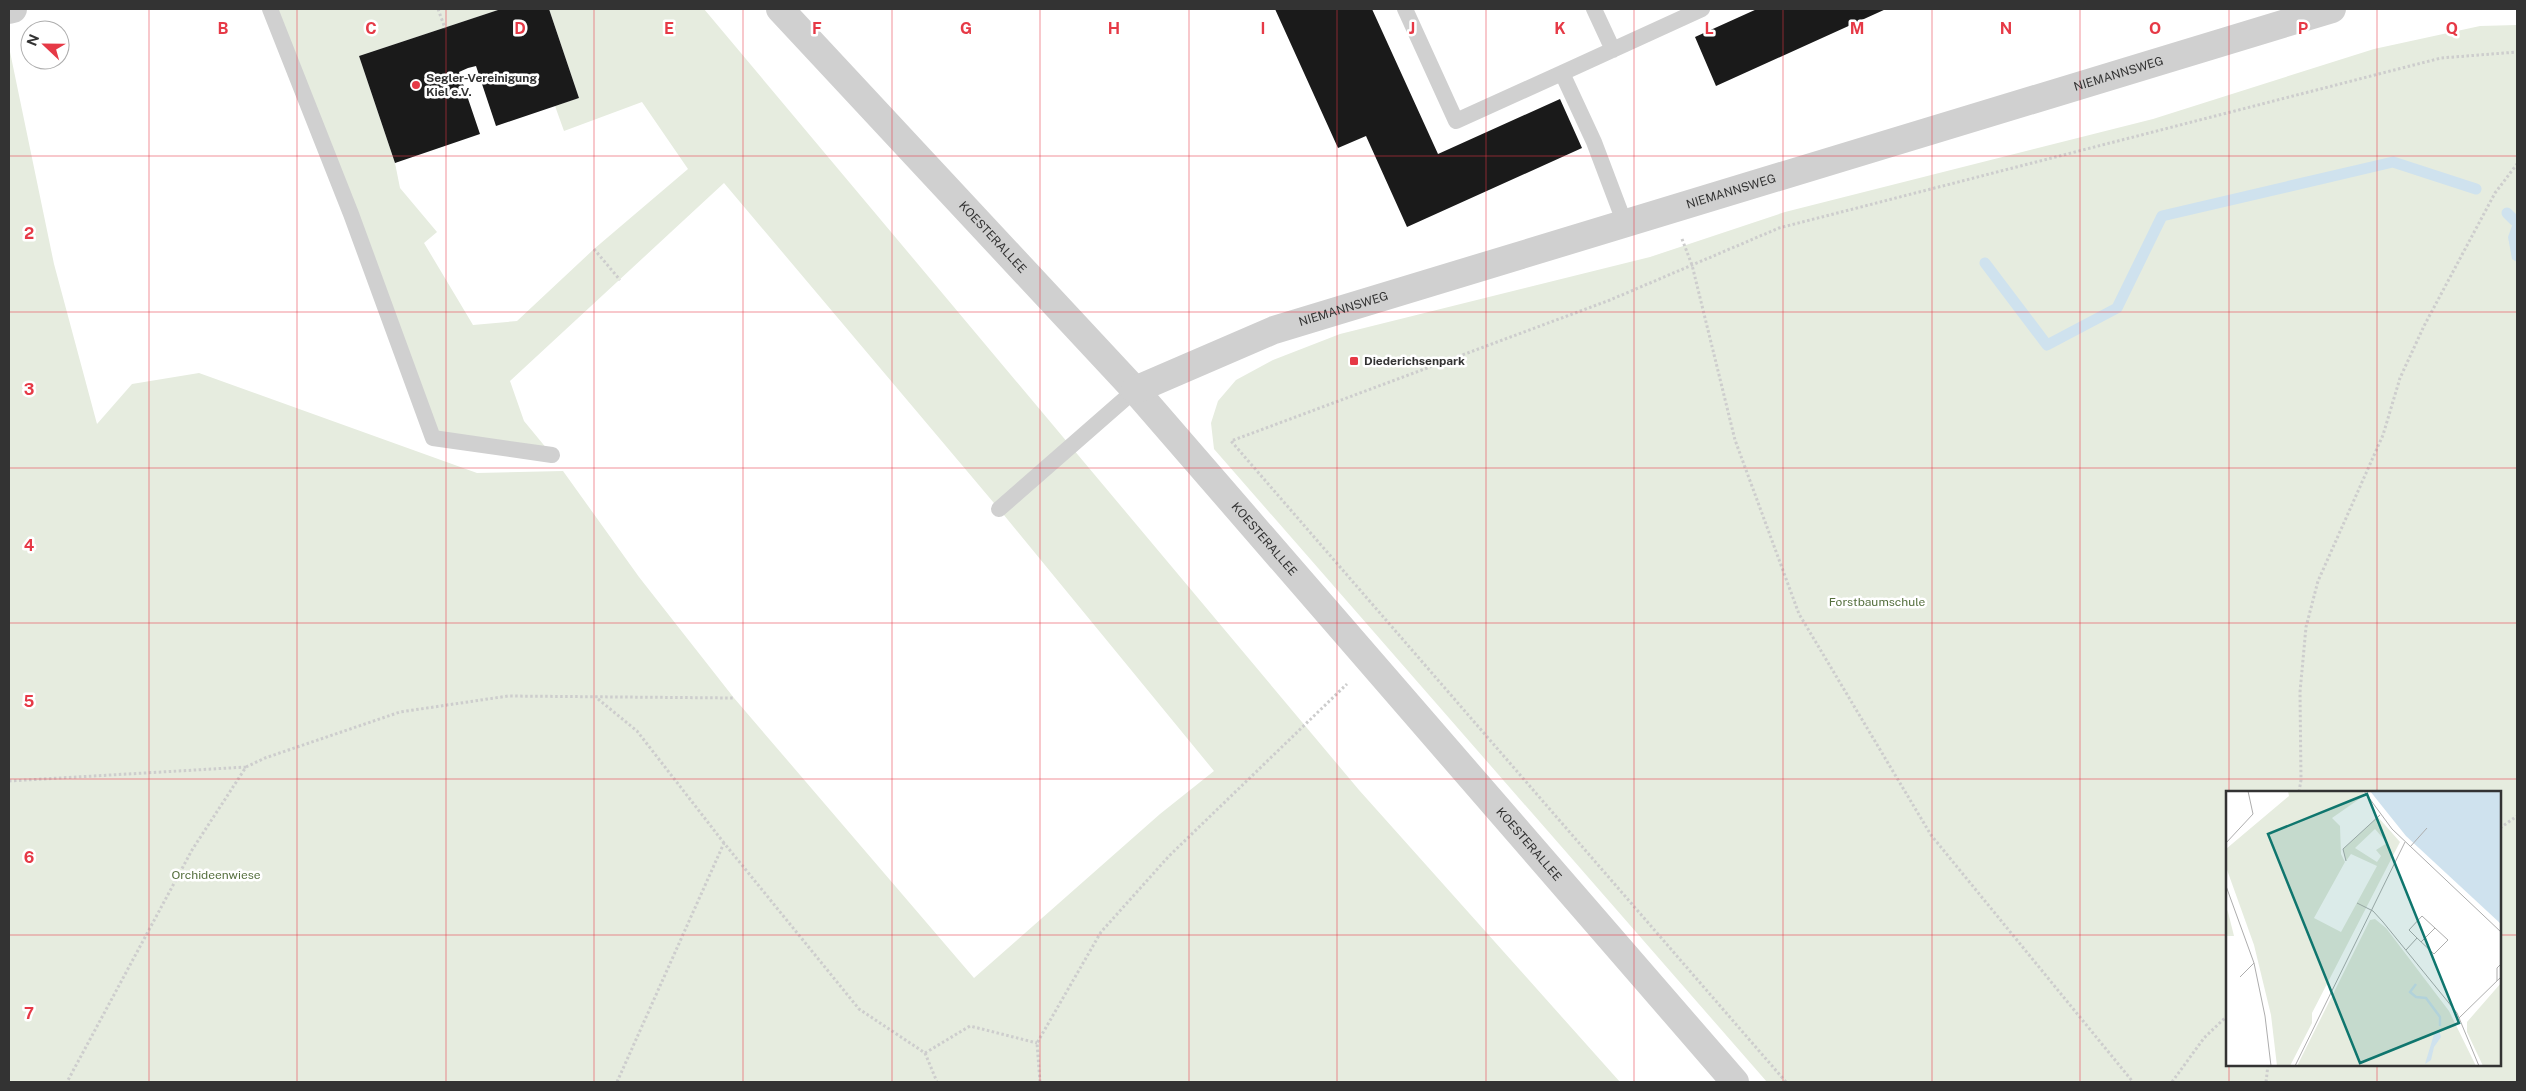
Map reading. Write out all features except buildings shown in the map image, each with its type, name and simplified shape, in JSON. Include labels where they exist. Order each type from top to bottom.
[{"type":"street","name":"KOESTERALLEE","points":[[780,9],[1135,390],[1735,1082]]},
{"type":"street","name":"NIEMANNSWEG","points":[[1135,390],[1274,330],[2332,9]]},
{"type":"lane","points":[[270,9],[347,205],[433,438],[552,455]]},
{"type":"lane","points":[[1405,9],[1456,121],[1702,9]]},
{"type":"lane","points":[[1594,9],[1613,50]]},
{"type":"lane","points":[[1562,73],[1594,142],[1625,224]]},
{"type":"lane","points":[[999,509],[1135,390]]},
{"type":"path","points":[[438,9],[445,28]]},
{"type":"path","points":[[1786,1082],[1231,441],[1610,300],[1780,228],[2441,58],[2517,52]]},
{"type":"path","points":[[2299,791],[2301,780],[2300,692],[2306,627],[2318,581],[2384,435],[2400,378],[2424,326],[2495,193],[2517,164]]},
{"type":"path","points":[[1672,210],[1692,265],[1735,440],[1799,614],[1930,835],[2133,1082]]},
{"type":"path","points":[[594,248],[620,280]]},
{"type":"path","points":[[1040,1082],[1037,1043],[1101,932],[1169,856],[1370,662]]},
{"type":"path","points":[[9,781],[246,767],[265,758],[400,712],[508,696],[734,698]]},
{"type":"path","points":[[596,698],[637,731],[724,843],[859,1009],[925,1053],[937,1082]]},
{"type":"path","points":[[67,1082],[192,850],[246,767]]},
{"type":"path","points":[[2501,827],[2517,816]]},
{"type":"path","points":[[617,1082],[724,843]]},
{"type":"path","points":[[2172,1082],[2204,1038],[2226,1017]]},
{"type":"path","points":[[925,1053],[970,1026],[1037,1043]]},
{"type":"path","points":[[2266,1082],[2268,1066]]},
{"type":"green space","name":"Orchideenwiese","points":[[270,9],[501,9],[359,56],[395,163],[400,188],[437,232],[424,243],[473,325],[517,321],[594,249],[688,169],[642,102],[564,131],[555,106],[579,98],[549,9],[704,9],[1359,790],[1620,1082],[9,1082],[9,47],[54,264],[97,424],[132,384],[199,373],[477,473],[563,471],[639,577],[734,698],[974,978],[1160,814],[1214,771],[999,509],[724,183],[510,381],[524,421],[552,455],[433,438]]},
{"type":"green space","name":"Forstbaumschule","points":[[2517,25],[2517,1082],[1767,1082],[1214,449],[1211,423],[1218,401],[1236,380],[1273,360],[1340,334],[1650,257],[1785,212],[2153,119],[2374,49],[2480,26]]},
{"type":"water","points":[[2517,218],[2517,262],[2512,259],[2508,237],[2514,220]]},
{"type":"waterway","points":[[1985,263],[2047,345],[2117,308],[2162,216],[2393,162],[2476,189]]},
{"type":"waterway","points":[[2507,213],[2514,220]]},
{"type":"place","name":"Segler-Vereinigung Kiel e.V.","points":[[416,85]]},
{"type":"place","name":"Diederichsenpark","points":[[1354,361]]}]
